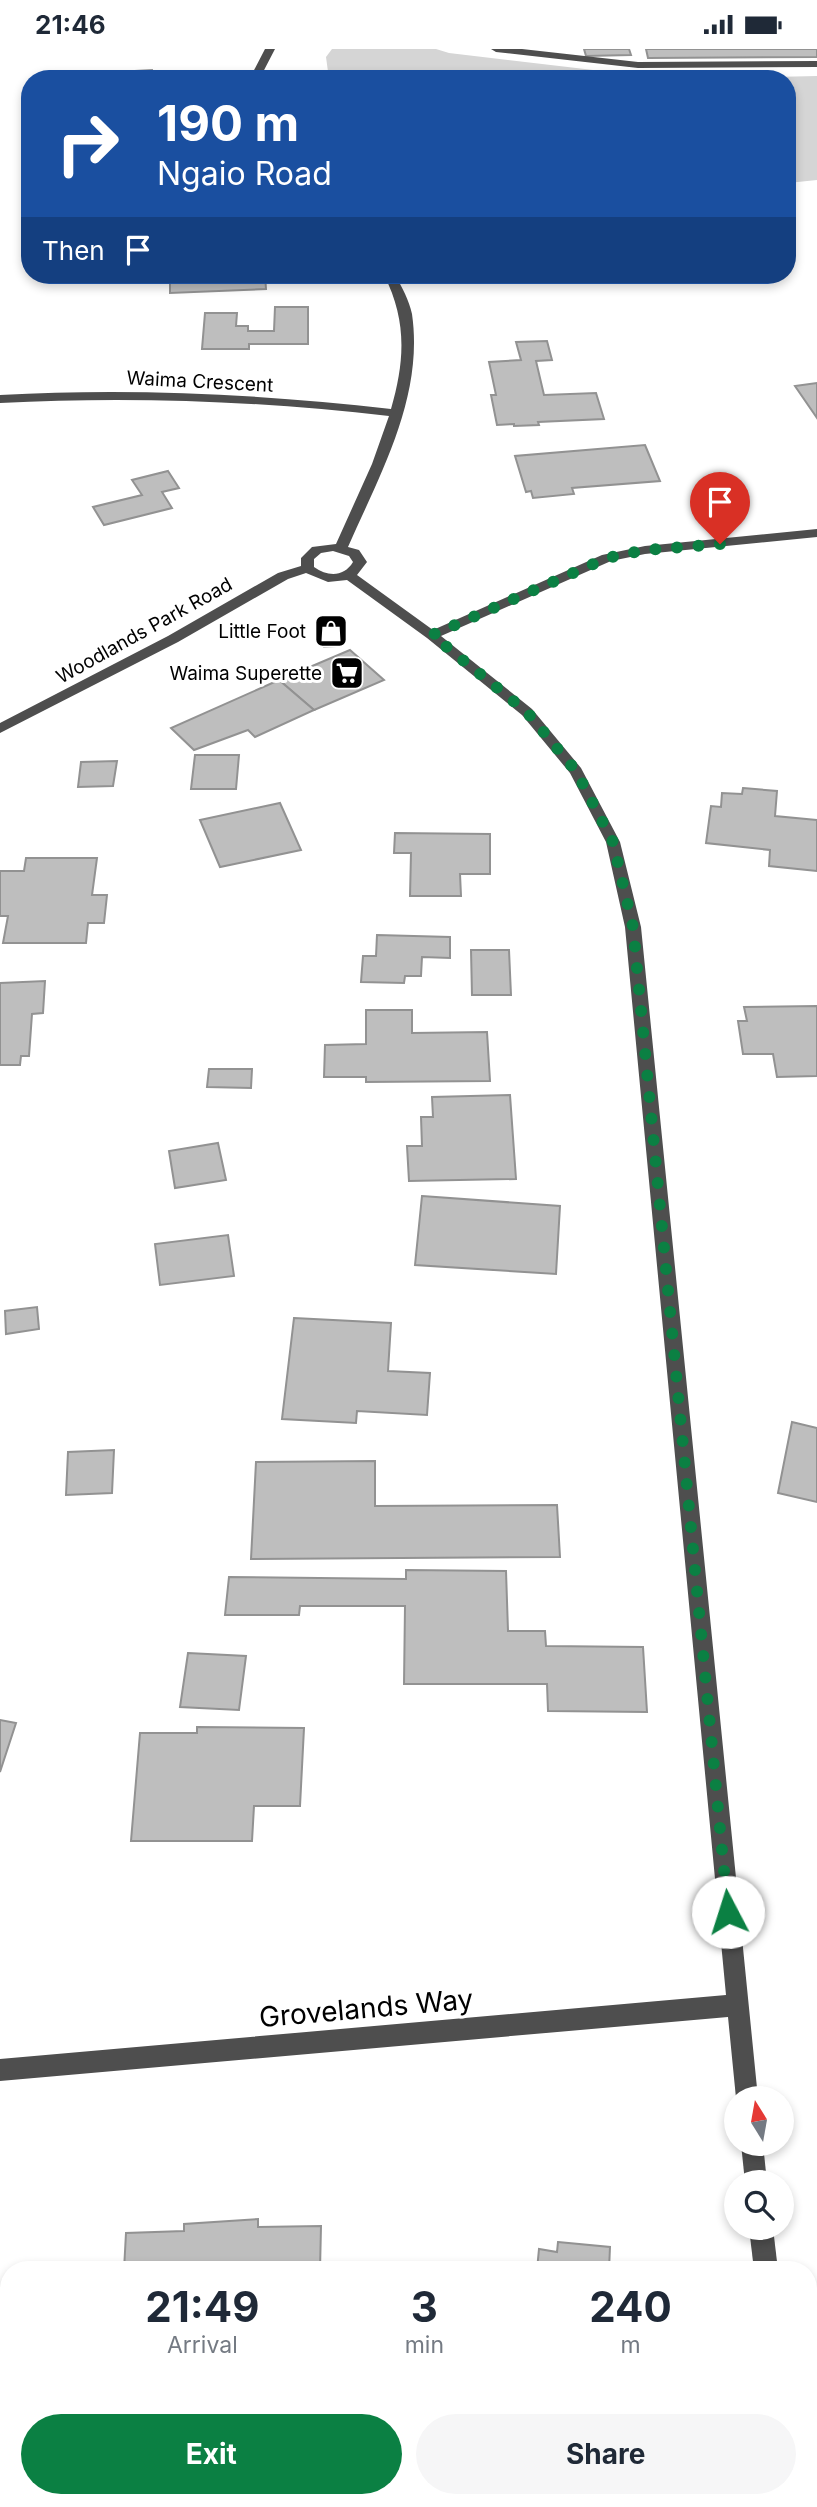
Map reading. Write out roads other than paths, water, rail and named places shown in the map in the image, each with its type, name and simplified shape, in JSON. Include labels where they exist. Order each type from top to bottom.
[{"type":"street","points":[[259,70],[270,49]]},
{"type":"street","points":[[496,49],[638,65],[817,64]]},
{"type":"street","points":[[341,548],[398,413],[408,363],[406,313],[394,284]]},
{"type":"street","name":"Waima Crescent","points":[[0,399],[69,394],[179,394],[398,413]]},
{"type":"street","points":[[432,635],[607,558],[645,550],[817,533]]},
{"type":"street","points":[[341,548],[354,553],[360,562],[359,567],[349,575],[325,577],[308,568],[307,558],[317,550],[341,548]]},
{"type":"street","name":"Woodlands Park Road","points":[[0,729],[173,639],[283,576],[308,568]]},
{"type":"street","points":[[349,575],[432,635],[527,712],[576,771],[613,842],[633,927],[746,2086]]},
{"type":"street","name":"Grovelands Way","points":[[0,2070],[737,2005]]},
{"type":"street","points":[[762,2240],[765,2261]]},
{"type":"place","name":"Little Foot","points":[[331,631]]},
{"type":"place","name":"Waima Superette","points":[[347,673]]}]
